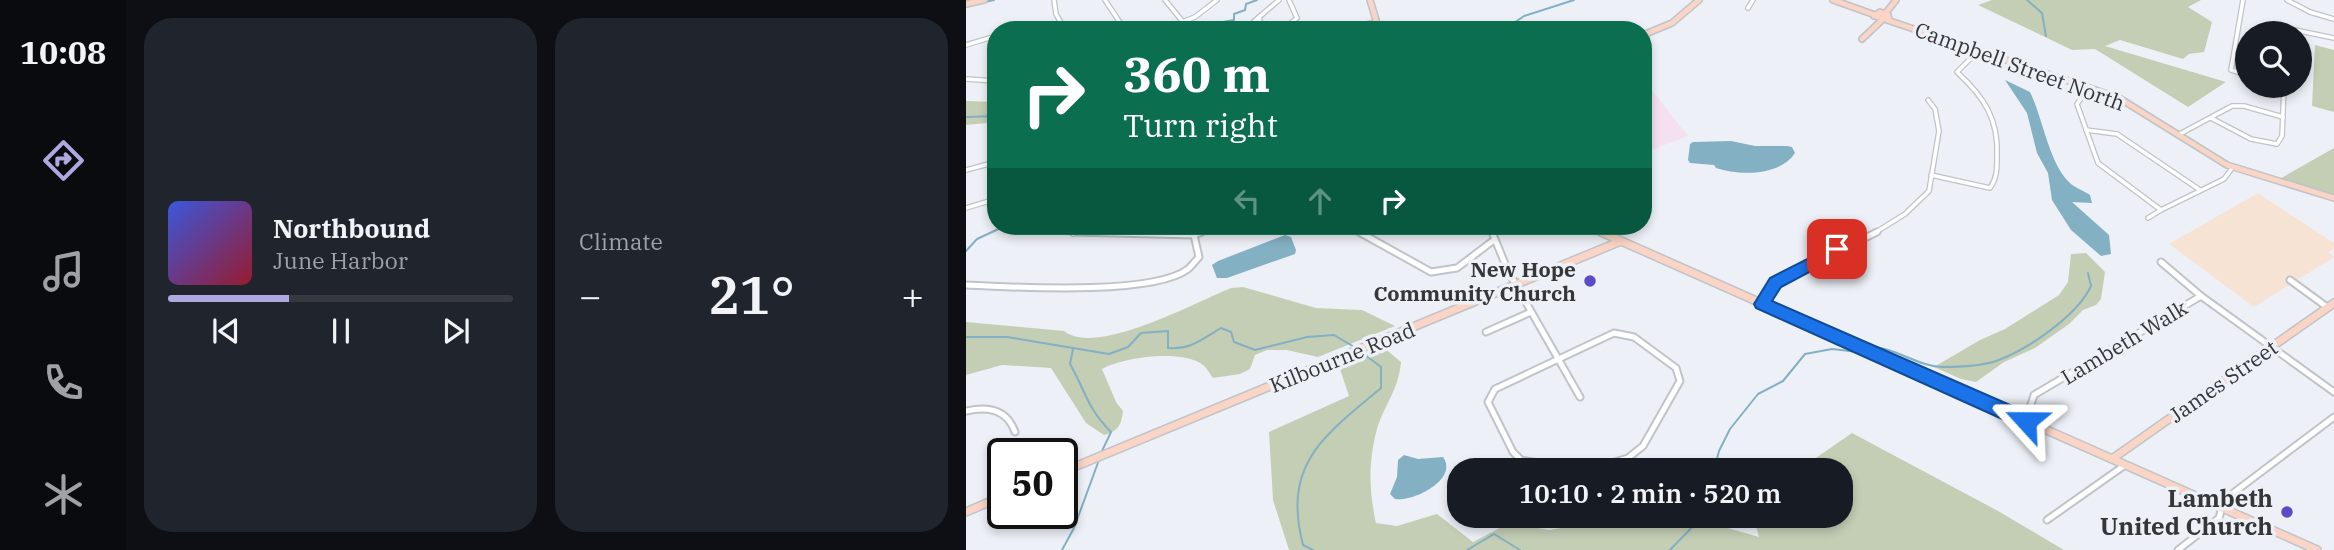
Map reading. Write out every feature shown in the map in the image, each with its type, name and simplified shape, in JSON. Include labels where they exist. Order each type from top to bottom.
[{"type":"street","points":[[966,4],[984,0]]},
{"type":"street","points":[[1054,0],[1060,21]]},
{"type":"street","points":[[1105,0],[1119,21]]},
{"type":"street","points":[[1165,0],[1182,21]]},
{"type":"street","points":[[1185,21],[1217,0]]},
{"type":"street","points":[[1255,21],[1279,0]]},
{"type":"street","points":[[1289,0],[1297,18],[1293,21]]},
{"type":"street","points":[[1370,0],[1377,21]]},
{"type":"street","points":[[1652,31],[1672,23],[1699,0]]},
{"type":"street","points":[[1748,8],[1753,0]]},
{"type":"street","name":"Campbell Street North","points":[[1833,0],[2119,98],[2233,167],[2334,198]]},
{"type":"street","points":[[1862,39],[1896,0]]},
{"type":"street","points":[[2239,21],[2242,0]]},
{"type":"street","points":[[2287,0],[2310,12],[2334,19]]},
{"type":"street","points":[[1259,17],[1260,21]]},
{"type":"street","points":[[2312,32],[2334,38]]},
{"type":"street","points":[[966,45],[987,39]]},
{"type":"street","points":[[2235,45],[2231,70],[2235,71]]},
{"type":"street","points":[[1931,175],[1990,188],[1996,182],[1999,139],[1997,124],[1986,101],[1957,72],[1978,51]]},
{"type":"street","points":[[966,79],[987,80]]},
{"type":"street","points":[[2089,87],[2077,104],[2098,163],[2161,210]]},
{"type":"street","points":[[2211,118],[2246,138],[2277,144],[2282,136],[2284,98]]},
{"type":"street","points":[[1762,304],[1775,282],[1883,229],[1905,214],[1929,191],[1940,128],[1936,110],[1928,100]]},
{"type":"street","points":[[2178,135],[2232,107],[2244,106],[2283,117]]},
{"type":"street","points":[[2086,130],[2117,134],[2201,191]]},
{"type":"street","points":[[966,170],[987,164]]},
{"type":"street","points":[[2148,218],[2224,179],[2233,167]]},
{"type":"street","points":[[966,208],[987,202]]},
{"type":"street","points":[[966,285],[1105,287],[1153,283],[1192,268],[1199,257],[1194,235]]},
{"type":"street","points":[[1364,235],[1432,272],[1457,268],[1494,240]]},
{"type":"street","points":[[1493,235],[1531,312],[1580,397]]},
{"type":"street","points":[[1607,235],[2317,550]]},
{"type":"street","name":"Kilbourne Road","points":[[1078,465],[1620,241]]},
{"type":"street","points":[[2161,262],[2201,296],[2334,392]]},
{"type":"street","points":[[2290,280],[2331,305]]},
{"type":"street","name":"Lambeth Walk","points":[[2026,421],[2034,395],[2201,296]]},
{"type":"street","name":"James Street","points":[[2112,459],[2331,305]]},
{"type":"street","points":[[1486,332],[1531,312]]},
{"type":"street","points":[[1614,333],[1625,333],[1676,368],[1680,381],[1643,446],[1628,458],[1602,466],[1564,467],[1521,460],[1513,452],[1488,402],[1490,396],[1494,389],[1559,359],[1614,333]]},
{"type":"street","points":[[966,411],[983,406],[997,409],[1008,417],[1015,432]]},
{"type":"street","points":[[2178,550],[2219,518],[2224,500],[2334,417]]},
{"type":"street","points":[[2046,520],[2125,465]]},
{"type":"street","points":[[966,512],[987,503]]},
{"type":"shaded area","points":[[1652,90],[1688,136],[1652,150]]},
{"type":"shaded area","points":[[2258,193],[2334,243],[2334,249],[2329,252],[2334,257],[2254,307],[2169,244]]},
{"type":"green space","points":[[1992,0],[2201,0],[2188,7],[2212,22],[2204,52],[2189,54],[2183,59],[2120,40],[2105,46],[2226,82],[2188,107],[2095,49],[2072,50],[1978,5]]},
{"type":"green space","points":[[2315,45],[2334,50],[2334,112],[2312,106]]},
{"type":"green space","points":[[966,101],[987,102],[987,123],[966,125]]},
{"type":"green space","points":[[2334,148],[2334,200],[2276,181]]},
{"type":"green space","points":[[2086,253],[2105,272],[2101,299],[2096,305],[2083,310],[2069,324],[2035,348],[2004,362],[1976,382],[1961,379],[1934,367],[2005,329],[2059,295],[2068,282],[2071,254]]},
{"type":"green space","points":[[1243,287],[1316,308],[1362,310],[1395,326],[1318,357],[1287,350],[1267,350],[1255,355],[1250,369],[1240,374],[1213,378],[1203,365],[1181,357],[1153,356],[1112,365],[1102,369],[1116,402],[1123,411],[1118,427],[1104,435],[1086,423],[1051,368],[1002,365],[966,375],[966,322],[1064,331],[1079,337],[1099,337],[1122,333],[1231,288]]},
{"type":"green space","points":[[1383,347],[1401,362],[1394,390],[1377,429],[1372,453],[1371,488],[1376,523],[1397,526],[1437,514],[1447,522],[1447,528],[1455,528],[1473,542],[1500,528],[1728,528],[1759,537],[1756,528],[1853,528],[1853,458],[1816,458],[1852,433],[1998,511],[2064,550],[1289,550],[1273,500],[1269,432],[1349,396],[1339,366]]},
{"type":"water","points":[[2005,80],[2030,92],[2063,176],[2090,195],[2092,203],[2072,202],[2109,235],[2111,254],[2101,256],[2071,230],[2052,200],[2048,173],[2037,153],[2027,113]]},
{"type":"water","points":[[1731,141],[1755,146],[1787,146],[1792,147],[1795,153],[1780,166],[1748,173],[1726,171],[1714,165],[1690,163],[1688,160],[1690,144],[1693,142]]},
{"type":"water","points":[[1285,235],[1291,237],[1295,254],[1227,278],[1217,278],[1212,265],[1218,261]]},
{"type":"water","points":[[1404,455],[1418,459],[1443,457],[1445,473],[1440,481],[1423,493],[1395,499],[1390,494],[1397,477],[1398,460]]},
{"type":"waterway","points":[[985,2],[994,0]]},
{"type":"waterway","points":[[1228,21],[1234,20],[1234,14],[1245,10],[1246,4],[1257,0]]},
{"type":"waterway","points":[[1517,21],[1524,16],[1574,0]]},
{"type":"waterway","points":[[2027,0],[2042,13],[2046,36]]},
{"type":"waterway","points":[[966,117],[987,116]]},
{"type":"waterway","points":[[966,251],[977,239],[987,234]]},
{"type":"waterway","points":[[1876,347],[1933,366],[1969,366],[1996,361],[2022,349],[2050,331],[2075,309],[2091,286],[2088,273]]},
{"type":"waterway","points":[[966,337],[1007,337],[1109,354],[1128,347],[1141,333],[1168,331],[1168,348],[1176,348],[1196,343],[1221,328],[1231,332],[1234,342],[1255,350],[1307,337],[1334,335],[1356,348]]},
{"type":"waterway","points":[[1073,349],[1070,364],[1092,407],[1111,432],[1102,451]]},
{"type":"waterway","points":[[1717,458],[1730,429],[1758,394],[1783,381],[1805,354],[1832,349],[1858,352]]},
{"type":"waterway","points":[[1313,550],[1303,545],[1298,517],[1298,493],[1303,472],[1326,437],[1381,388],[1381,367],[1360,351]]},
{"type":"waterway","points":[[1062,550],[1074,528],[1099,460]]},
{"type":"waterway","points":[[1670,550],[1691,528]]},
{"type":"waterway","points":[[1467,550],[1494,534],[1520,550]]},
{"type":"place","name":"New Hope Community Church","points":[[1590,281]]},
{"type":"place","name":"Lambeth United Church","points":[[2287,512]]},
{"type":"route","points":[[1837,249],[1775,282],[1762,304],[2026,421]]}]
